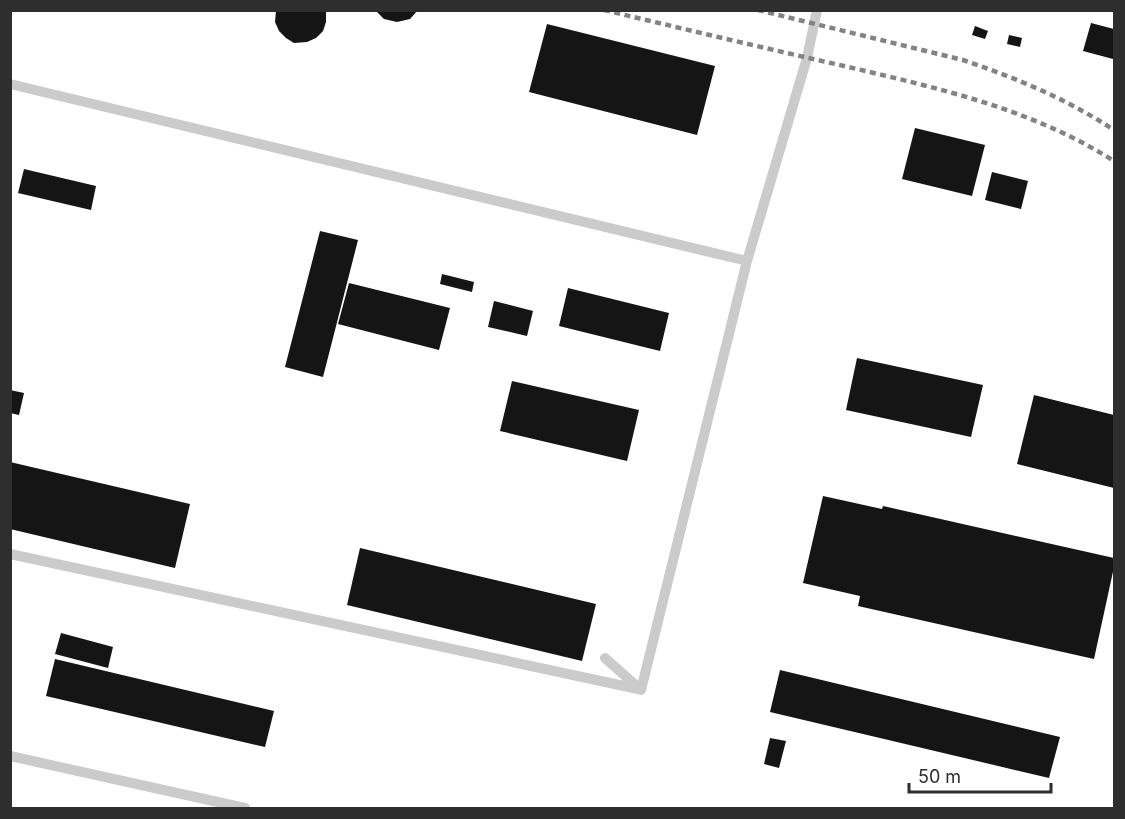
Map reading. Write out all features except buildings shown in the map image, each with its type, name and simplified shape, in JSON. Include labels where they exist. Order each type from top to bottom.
[{"type":"lane","points":[[641,690],[747,261],[807,58],[818,10]]},
{"type":"lane","points":[[10,84],[747,261]]},
{"type":"lane","points":[[10,554],[641,690]]},
{"type":"lane","points":[[605,658],[641,690]]},
{"type":"lane","points":[[10,756],[245,808]]},
{"type":"railway","points":[[604,10],[879,74],[984,102],[1050,127],[1114,161]]},
{"type":"railway","points":[[758,10],[963,60],[1041,90],[1114,130]]}]
